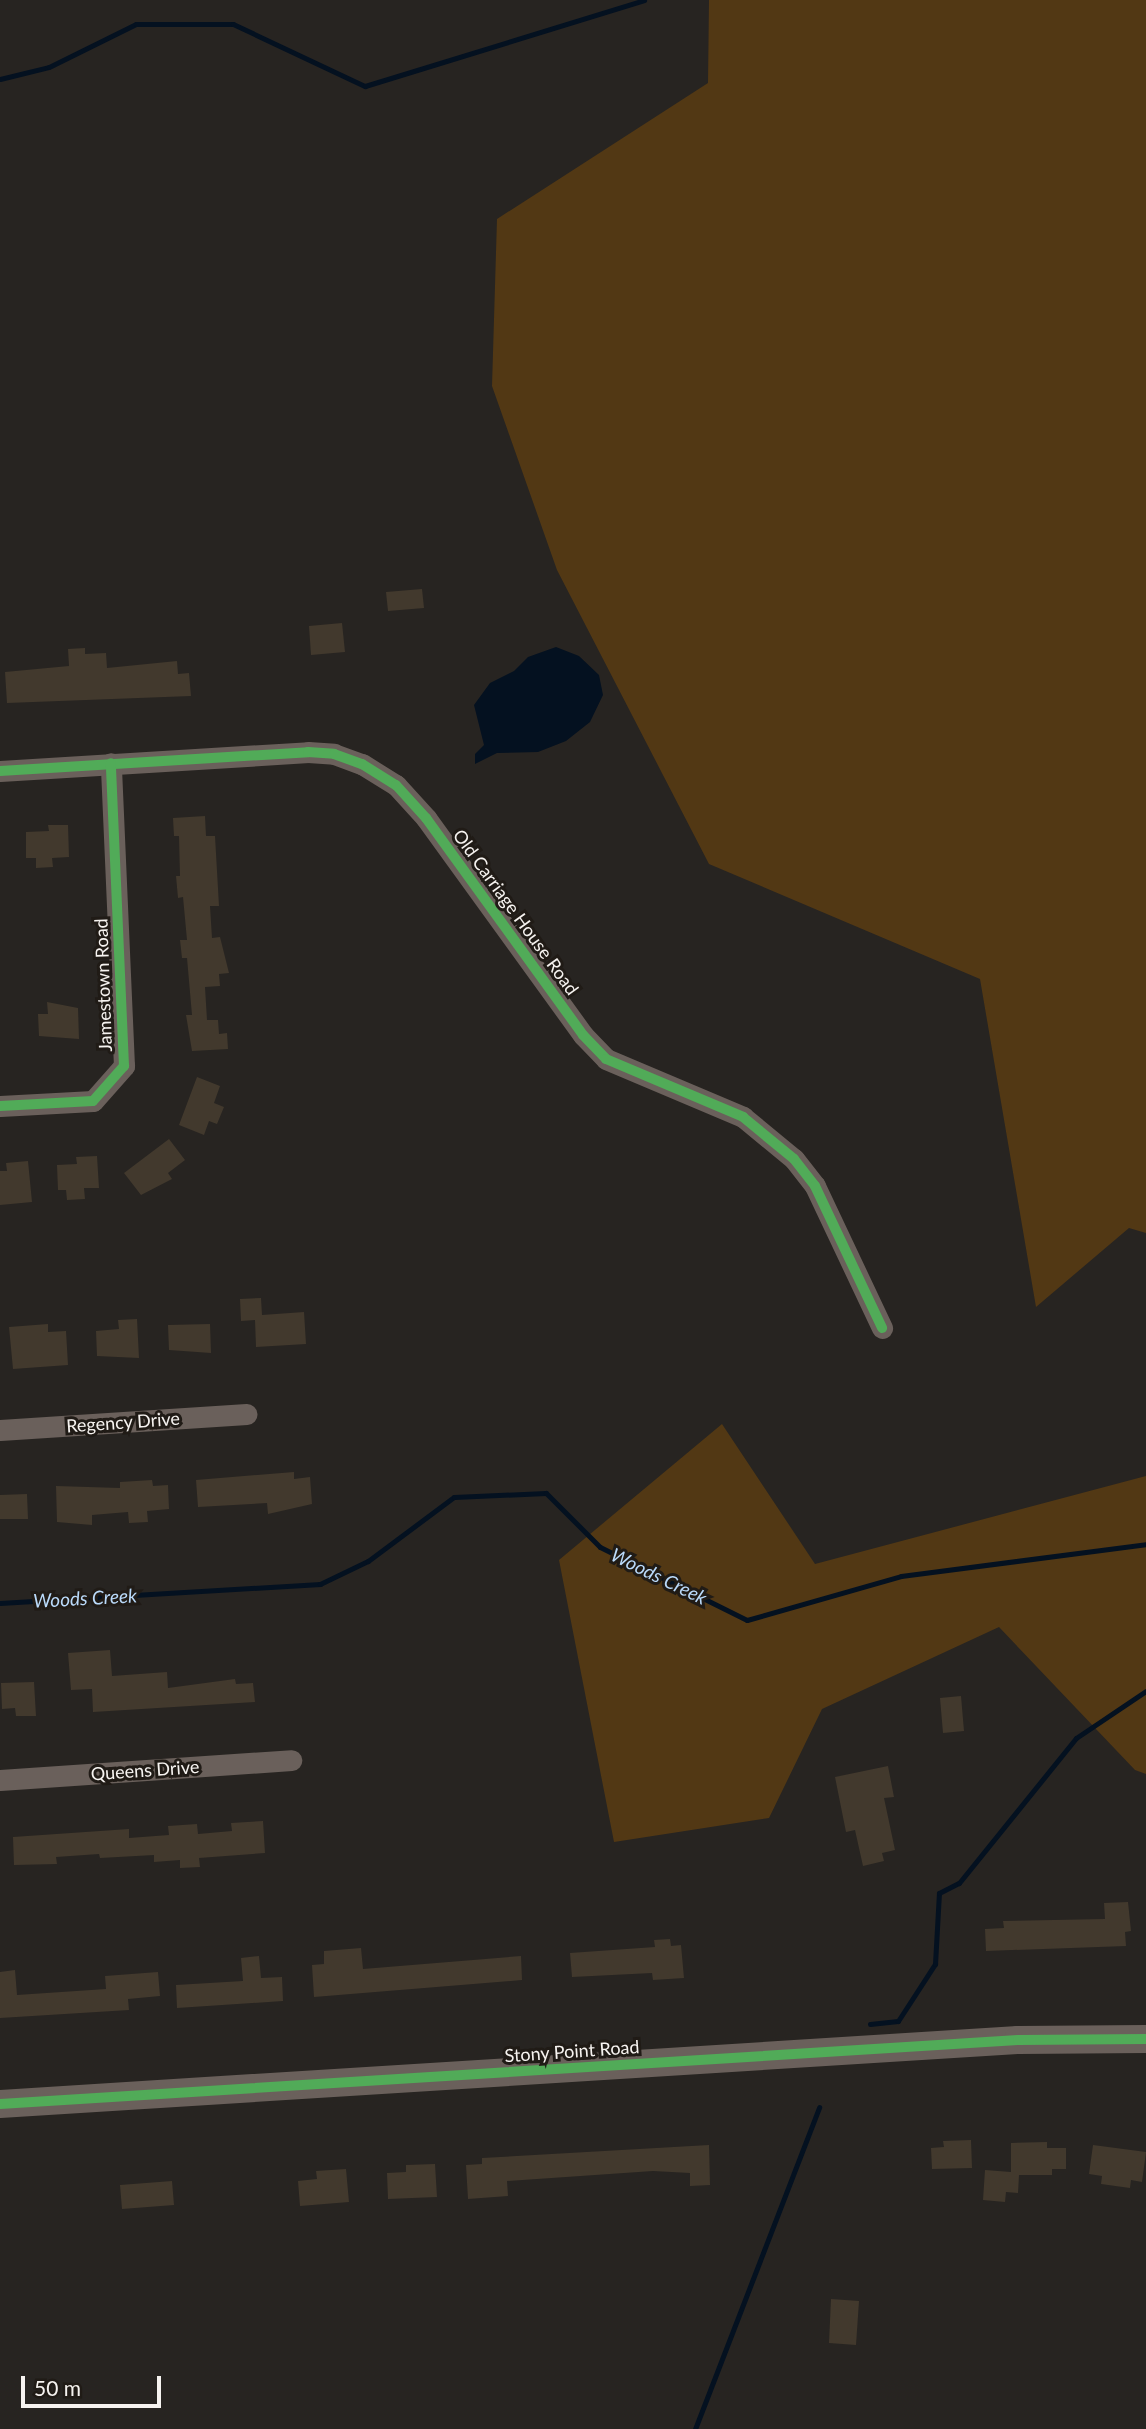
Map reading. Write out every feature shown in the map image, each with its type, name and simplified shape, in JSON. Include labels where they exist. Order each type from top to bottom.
[{"type":"street","name":"Old Carriage House Road","points":[[0,771],[111,763],[334,754],[362,764],[396,785],[426,818],[583,1035],[607,1059],[743,1117],[794,1159],[815,1186],[882,1328]]},
{"type":"street","name":"Jamestown Road","points":[[0,1106],[93,1101],[124,1066],[111,763]]},
{"type":"street","name":"Regency Drive","points":[[0,1430],[247,1414]]},
{"type":"street","name":"Queens Drive","points":[[0,1780],[291,1760]]},
{"type":"street","name":"Stony Point Road","points":[[0,2104],[1005,2040],[1146,2039]]},
{"type":"shaded area","points":[[709,0],[1146,0],[1146,1233],[1129,1228],[1036,1307],[980,979],[709,864],[557,570],[492,386],[497,219],[708,83]]},
{"type":"shaded area","points":[[722,1424],[815,1564],[1146,1476],[1146,1774],[1135,1770],[999,1627],[822,1709],[769,1818],[614,1842],[559,1560]]},
{"type":"water","points":[[556,647],[579,656],[599,675],[603,695],[590,722],[566,741],[538,752],[497,753],[475,764],[475,754],[484,745],[474,705],[490,683],[514,671],[528,657]]},
{"type":"building","points":[[422,589],[424,608],[388,611],[386,592]]},
{"type":"building","points":[[342,623],[345,652],[311,655],[309,626]]},
{"type":"building","points":[[85,648],[85,654],[106,653],[107,668],[177,661],[178,674],[189,673],[191,696],[7,703],[5,672],[69,666],[68,649]]},
{"type":"building","points":[[205,816],[206,836],[215,836],[219,906],[210,906],[212,938],[220,937],[229,973],[219,974],[220,986],[205,987],[207,1020],[218,1020],[219,1034],[227,1033],[228,1049],[192,1051],[186,1015],[192,1015],[187,958],[182,958],[180,940],[187,940],[183,897],[178,898],[176,876],[180,876],[179,836],[174,836],[173,818]]},
{"type":"building","points":[[48,825],[68,825],[69,857],[52,858],[53,867],[36,868],[36,858],[26,858],[26,832],[49,831]]},
{"type":"building","points":[[47,1002],[78,1008],[79,1039],[39,1036],[38,1014],[48,1014]]},
{"type":"building","points":[[197,1077],[220,1086],[214,1103],[224,1107],[217,1124],[209,1121],[204,1135],[179,1125]]},
{"type":"building","points":[[169,1139],[185,1160],[168,1173],[172,1179],[141,1195],[124,1173]]},
{"type":"building","points":[[97,1156],[99,1188],[84,1188],[85,1199],[67,1200],[66,1190],[58,1190],[57,1165],[77,1164],[76,1157]]},
{"type":"building","points":[[28,1161],[32,1202],[0,1205],[0,1171],[7,1171],[6,1163]]},
{"type":"building","points":[[261,1298],[262,1315],[304,1312],[306,1344],[256,1347],[255,1320],[241,1321],[240,1299]]},
{"type":"building","points":[[137,1319],[139,1358],[97,1356],[96,1331],[119,1329],[118,1320]]},
{"type":"building","points":[[48,1324],[48,1332],[66,1331],[68,1365],[13,1369],[9,1327]]},
{"type":"building","points":[[210,1324],[211,1353],[169,1350],[168,1325]]},
{"type":"building","points":[[294,1472],[294,1479],[310,1477],[312,1504],[268,1514],[267,1503],[198,1507],[196,1480]]},
{"type":"building","points":[[152,1480],[153,1486],[168,1485],[169,1509],[147,1511],[148,1522],[129,1523],[128,1512],[92,1515],[92,1525],[57,1522],[56,1486],[120,1488],[120,1482]]},
{"type":"building","points":[[27,1494],[28,1519],[0,1519],[0,1495]]},
{"type":"building","points":[[110,1650],[112,1676],[167,1672],[168,1688],[235,1679],[236,1684],[253,1683],[255,1702],[93,1712],[92,1689],[71,1690],[68,1653]]},
{"type":"building","points":[[34,1682],[36,1716],[16,1716],[15,1708],[2,1709],[1,1683]]},
{"type":"building","points":[[961,1696],[964,1731],[943,1733],[940,1698]]},
{"type":"building","points":[[888,1766],[894,1797],[884,1798],[895,1850],[882,1853],[884,1861],[863,1866],[855,1830],[846,1832],[835,1777]]},
{"type":"building","points":[[263,1821],[265,1853],[199,1858],[200,1867],[180,1868],[180,1860],[154,1862],[154,1855],[100,1858],[99,1854],[56,1857],[57,1864],[14,1865],[13,1837],[129,1829],[129,1838],[169,1835],[168,1826],[197,1824],[198,1834],[232,1831],[231,1823]]},
{"type":"building","points":[[1128,1902],[1131,1931],[1125,1932],[1126,1946],[986,1951],[985,1929],[1004,1928],[1003,1921],[1105,1919],[1104,1903]]},
{"type":"building","points":[[670,1939],[671,1946],[681,1945],[684,1978],[653,1980],[652,1973],[572,1977],[570,1953],[655,1947],[654,1940]]},
{"type":"building","points":[[361,1948],[363,1969],[521,1956],[522,1980],[314,1997],[312,1965],[324,1964],[324,1951]]},
{"type":"building","points":[[259,1956],[261,1978],[282,1977],[283,2001],[177,2008],[176,1985],[243,1981],[241,1958]]},
{"type":"building","points":[[15,1970],[17,1995],[106,1989],[105,1976],[158,1972],[160,1996],[128,1999],[129,2010],[0,2018],[0,1972]]},
{"type":"building","points":[[971,2140],[972,2168],[932,2169],[931,2148],[944,2147],[943,2141]]},
{"type":"building","points":[[1047,2142],[1047,2148],[1066,2148],[1066,2169],[1052,2169],[1052,2175],[1019,2175],[1018,2193],[1006,2192],[1005,2202],[983,2200],[985,2170],[1011,2172],[1011,2143]]},
{"type":"building","points":[[709,2145],[710,2185],[690,2186],[690,2173],[653,2171],[507,2181],[508,2196],[468,2199],[466,2165],[482,2164],[482,2158]]},
{"type":"building","points":[[1093,2145],[1146,2152],[1142,2182],[1131,2180],[1130,2188],[1101,2184],[1102,2176],[1089,2174]]},
{"type":"building","points":[[435,2164],[437,2197],[388,2199],[387,2173],[406,2172],[406,2165]]},
{"type":"building","points":[[346,2169],[349,2202],[300,2206],[298,2181],[317,2179],[316,2171]]},
{"type":"building","points":[[172,2181],[174,2205],[122,2209],[120,2185]]},
{"type":"building","points":[[831,2299],[859,2301],[856,2345],[829,2343]]},
{"type":"waterway","points":[[0,79],[49,67],[136,24],[233,24],[365,86],[644,0]]},
{"type":"waterway","name":"Woods Creek","points":[[0,1603],[320,1584],[368,1561],[454,1497],[546,1493],[600,1547],[747,1620],[901,1576],[1146,1544]]},
{"type":"waterway","points":[[870,2024],[898,2021],[935,1964],[939,1893],[959,1883],[1076,1738],[1146,1691]]},
{"type":"waterway","points":[[695,2429],[819,2107]]},
{"type":"cycle path","points":[[0,771],[308,752],[334,754],[362,764],[396,785],[426,818],[583,1035],[606,1059],[743,1117],[794,1159],[815,1186],[882,1328]]},
{"type":"cycle path","points":[[0,1106],[93,1101],[124,1066],[111,763]]},
{"type":"cycle path","points":[[0,2104],[1018,2040],[1146,2039]]}]
